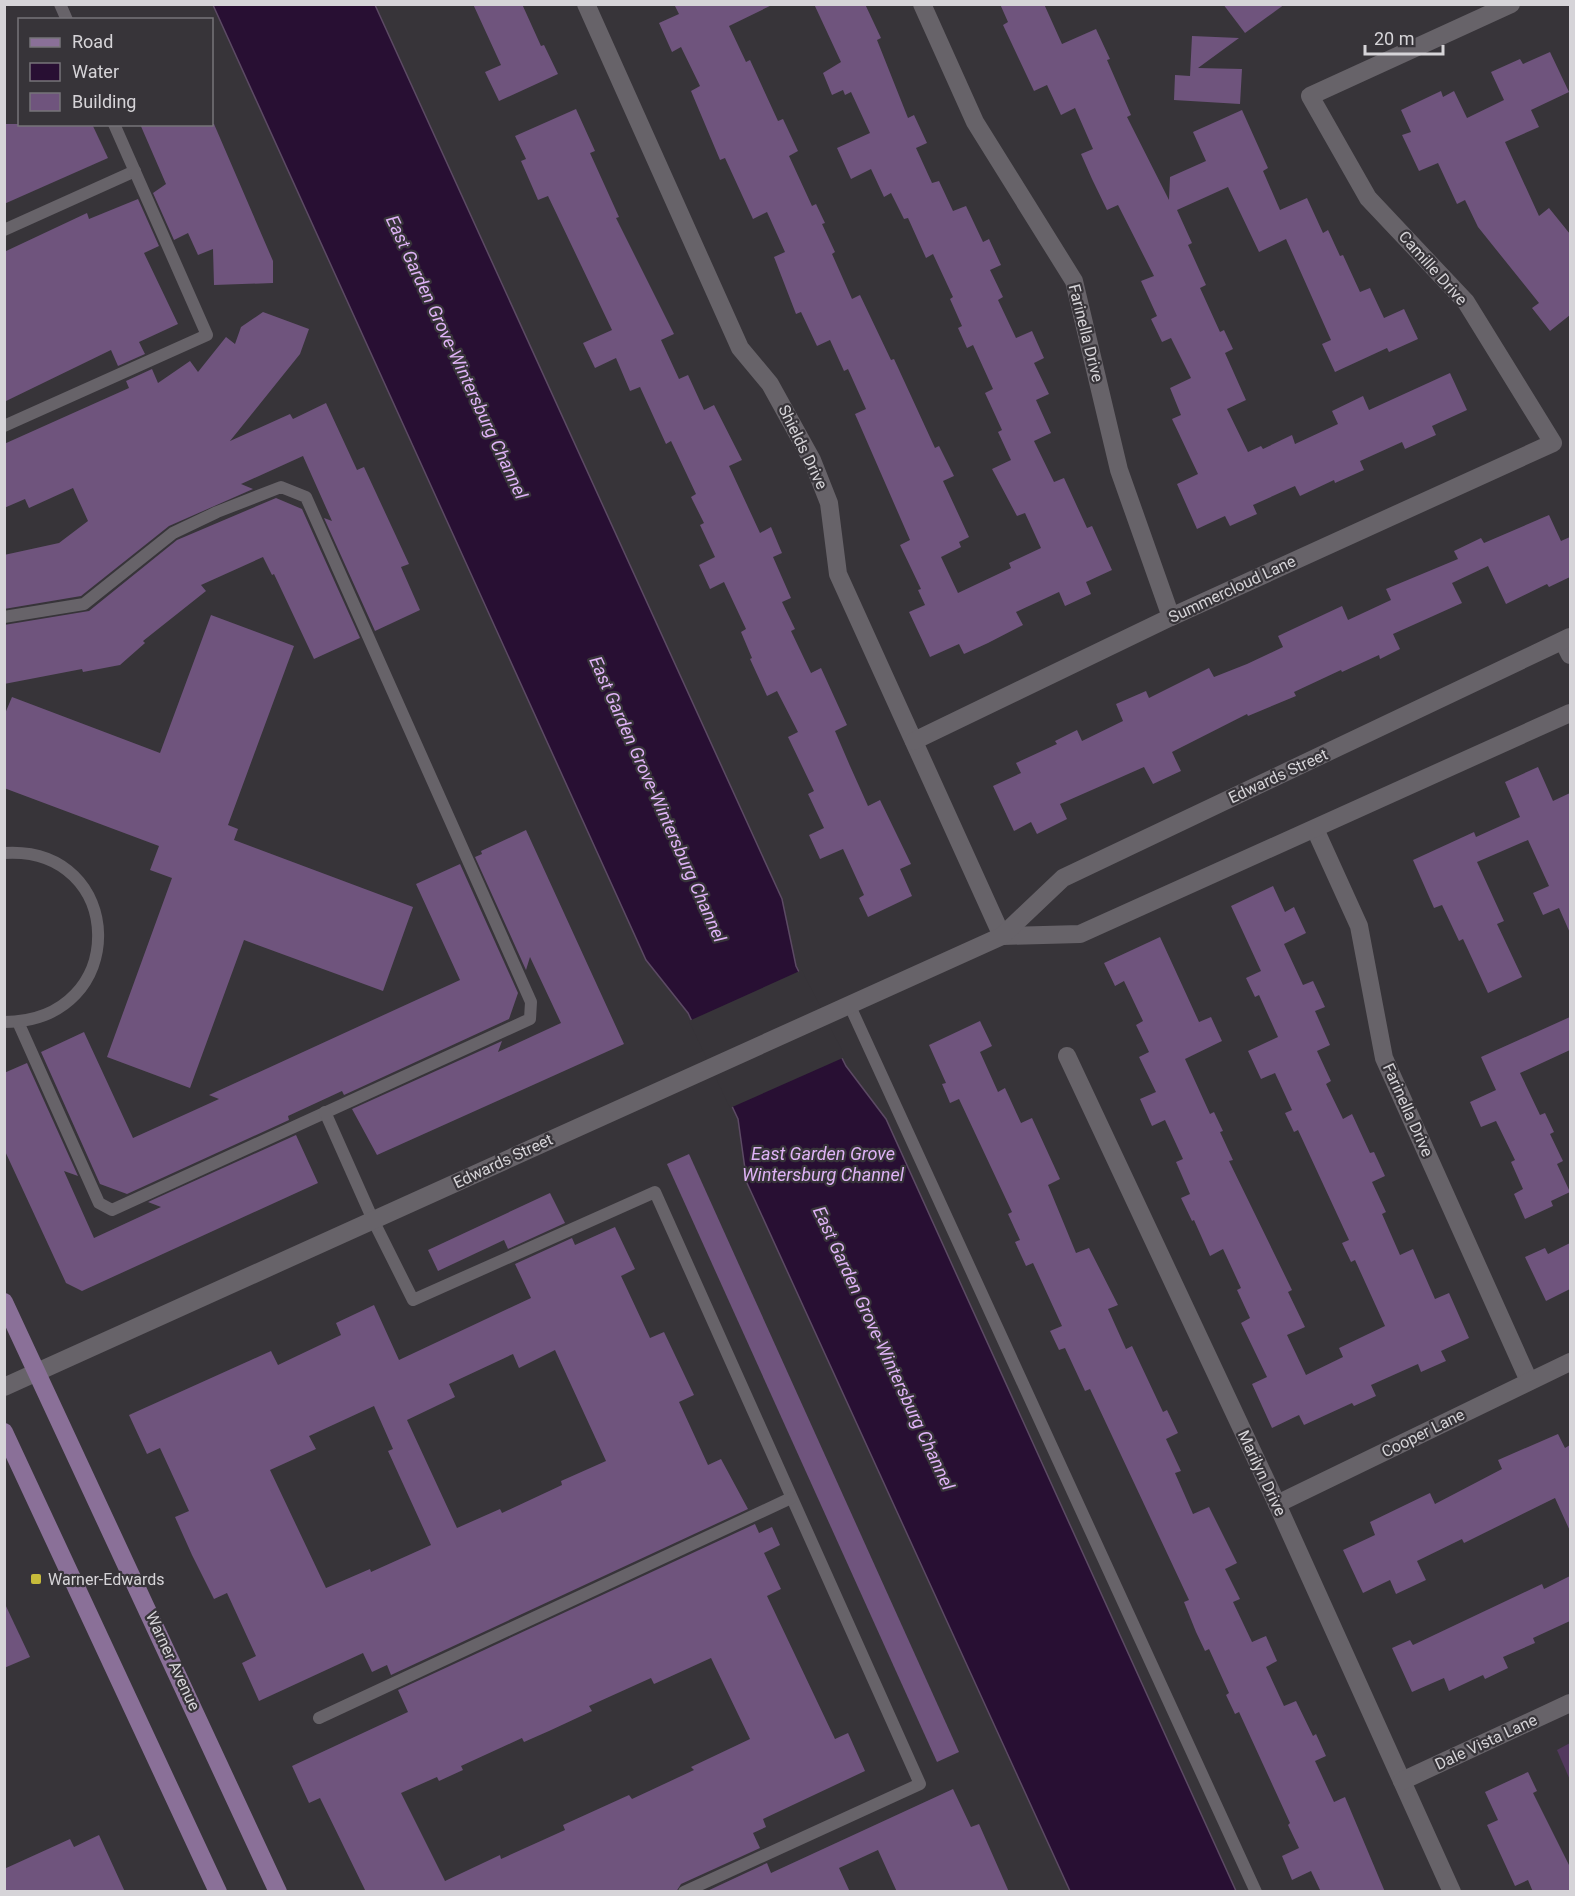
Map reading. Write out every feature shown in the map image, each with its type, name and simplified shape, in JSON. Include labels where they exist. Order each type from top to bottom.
[{"type":"main road","name":"Warner Avenue","points":[[4,1302],[278,1892]]},
{"type":"main road","points":[[4,1432],[218,1892]]},
{"type":"main road","points":[[206,1866],[230,1892]]},
{"type":"street","name":"Shields Drive","points":[[586,4],[740,348],[771,384],[812,460],[829,503],[836,538],[838,574],[1002,936]]},
{"type":"street","name":"Farinella Drive","points":[[922,4],[975,122],[1074,281],[1119,470],[1171,617]]},
{"type":"street","name":"Camille Drive","points":[[1511,4],[1310,96],[1368,198],[1466,302],[1553,443]]},
{"type":"street","name":"Summercloud Lane","points":[[914,741],[1171,617],[1553,443]]},
{"type":"street","name":"Edwards Street","points":[[4,1387],[681,1079],[1002,936],[1063,878],[1568,644]]},
{"type":"street","name":"Edwards Street","points":[[1002,936],[1080,934],[1570,713]]},
{"type":"street","name":"Farinella Drive","points":[[1316,829],[1359,926],[1384,1058],[1529,1381]]},
{"type":"street","name":"Marilyn Drive","points":[[1067,1056],[1277,1504],[1452,1892]]},
{"type":"street","name":"Cooper Lane","points":[[1277,1504],[1570,1362]]},
{"type":"street","name":"Dale Vista Lane","points":[[1402,1781],[1570,1703]]},
{"type":"lane","points":[[60,4],[66,18]]},
{"type":"lane","points":[[4,426],[207,335],[115,126]]},
{"type":"lane","points":[[4,230],[135,171]]},
{"type":"lane","points":[[4,617],[84,604],[173,533],[217,512],[281,488],[306,497],[531,1002],[530,1019],[112,1210],[99,1203],[18,1022]]},
{"type":"lane","points":[[4,853],[22,852],[50,859],[73,875],[90,897],[99,924],[98,953],[88,979],[70,1001],[46,1016],[18,1022],[4,1022]]},
{"type":"lane","points":[[843,1007],[1256,1892]]},
{"type":"lane","points":[[325,1112],[373,1220],[413,1300],[655,1192],[920,1784],[684,1892]]},
{"type":"lane","points":[[319,1718],[791,1498]]},
{"type":"shaded area","points":[[1570,1743],[1570,1780],[1557,1750]]},
{"type":"water","name":"East Garden Grove Wintersburg Channel","points":[[213,5],[375,5],[782,899],[796,966],[846,1066],[886,1119],[1236,1891],[1070,1891],[747,1183],[738,1119],[688,1013],[646,960]]},
{"type":"pier","points":[[802,970],[845,1057],[730,1108],[689,1021]]},
{"type":"building","points":[[473,4],[522,4],[541,46],[544,45],[558,74],[499,101],[485,72],[501,65]]},
{"type":"building","points":[[674,4],[774,4],[729,26],[746,62],[750,60],[778,121],[783,119],[798,151],[789,156],[812,206],[816,204],[825,223],[822,224],[835,252],[832,254],[852,299],[860,295],[891,360],[894,359],[935,448],[939,446],[954,476],[943,481],[969,537],[959,542],[961,547],[941,557],[958,593],[1011,568],[1009,563],[1041,548],[1025,513],[1017,516],[992,469],[1011,460],[998,432],[1002,430],[985,393],[993,389],[973,345],[967,348],[958,328],[962,326],[950,299],[953,297],[933,254],[926,258],[908,218],[904,219],[891,193],[884,197],[871,169],[851,179],[837,148],[870,133],[851,92],[845,95],[843,90],[832,95],[823,73],[841,62],[814,4],[865,4],[881,38],[877,40],[908,118],[914,115],[927,143],[916,148],[932,183],[939,181],[953,211],[966,206],[983,242],[989,239],[1001,265],[990,270],[1003,297],[998,300],[1016,338],[1032,331],[1044,358],[1034,363],[1049,394],[1036,400],[1051,433],[1034,441],[1054,482],[1064,478],[1087,528],[1092,526],[1112,570],[1086,582],[1091,594],[1065,606],[1059,592],[1016,612],[1023,625],[988,643],[964,654],[959,644],[930,657],[909,612],[925,605],[918,590],[921,589],[900,545],[910,540],[855,414],[866,409],[848,369],[844,371],[830,340],[817,346],[801,312],[796,314],[774,257],[785,252],[767,212],[753,219],[725,158],[720,160],[691,91],[700,86],[681,47],[672,52],[659,23],[679,14]]},
{"type":"building","points":[[1000,4],[1044,4],[1062,44],[1096,29],[1131,115],[1127,117],[1169,200],[1170,177],[1206,161],[1193,132],[1242,110],[1268,168],[1263,171],[1280,210],[1307,198],[1323,233],[1328,230],[1340,256],[1343,255],[1360,292],[1370,288],[1384,318],[1404,309],[1418,339],[1389,352],[1387,348],[1335,372],[1322,344],[1331,340],[1286,239],[1259,252],[1228,187],[1177,210],[1192,243],[1188,245],[1206,285],[1200,288],[1220,332],[1224,330],[1233,349],[1225,353],[1246,400],[1227,409],[1248,452],[1261,446],[1263,449],[1292,435],[1295,444],[1338,424],[1332,411],[1363,396],[1369,410],[1450,373],[1467,410],[1432,426],[1436,435],[1405,449],[1402,442],[1360,461],[1364,470],[1335,483],[1334,480],[1300,496],[1295,486],[1253,505],[1257,514],[1230,526],[1225,516],[1197,529],[1177,484],[1198,474],[1172,419],[1181,415],[1170,388],[1191,378],[1171,338],[1162,342],[1151,319],[1157,316],[1141,281],[1154,276],[1118,205],[1107,210],[1092,179],[1081,154],[1093,149],[1075,108],[1061,115],[1047,85],[1034,91],[1003,25],[1008,22]]},
{"type":"building","points":[[1223,4],[1285,4],[1245,33]]},
{"type":"building","points":[[1192,36],[1239,38],[1198,68],[1242,69],[1240,104],[1174,100],[1175,75],[1190,76]]},
{"type":"building","points":[[1550,52],[1569,92],[1531,110],[1539,127],[1505,142],[1539,216],[1549,208],[1570,234],[1570,315],[1550,331],[1532,308],[1539,303],[1478,227],[1465,200],[1457,204],[1438,163],[1419,171],[1402,135],[1411,132],[1401,110],[1441,91],[1443,97],[1454,91],[1467,118],[1504,100],[1491,72],[1520,59],[1523,64]]},
{"type":"building","points":[[576,109],[595,151],[590,153],[619,217],[616,218],[674,334],[661,340],[679,379],[688,375],[704,410],[714,405],[742,460],[729,466],[760,533],[771,527],[782,553],[773,557],[791,598],[782,602],[795,629],[791,631],[811,673],[821,668],[847,725],[835,731],[850,766],[868,806],[880,800],[911,864],[900,869],[912,896],[868,917],[859,898],[864,895],[843,849],[820,859],[809,835],[824,828],[808,794],[814,791],[788,737],[798,732],[777,691],[767,696],[750,659],[752,658],[741,632],[746,629],[724,582],[710,589],[699,565],[715,557],[700,525],[704,523],[691,497],[696,494],[671,441],[666,444],[640,387],[630,391],[616,358],[595,368],[583,343],[612,330],[548,196],[538,200],[521,161],[526,159],[515,136]]},
{"type":"building","points":[[4,124],[93,126],[108,158],[4,204]]},
{"type":"building","points":[[214,124],[273,261],[273,283],[214,285],[213,249],[198,255],[188,233],[174,240],[153,193],[166,184],[141,126],[213,126]]},
{"type":"building","points":[[138,199],[159,246],[144,253],[178,324],[139,342],[145,354],[118,366],[111,350],[4,402],[4,252],[87,213],[89,219]]},
{"type":"building","points":[[263,312],[309,329],[300,354],[230,441],[290,414],[293,419],[326,403],[357,470],[364,467],[409,564],[401,567],[420,610],[375,631],[324,518],[332,521],[303,456],[241,484],[253,489],[169,526],[81,596],[4,609],[4,555],[59,543],[88,521],[73,488],[29,508],[25,499],[4,508],[4,444],[129,388],[126,381],[152,369],[158,383],[190,361],[198,372],[226,337],[235,344],[241,327]]},
{"type":"building","points":[[276,498],[302,509],[360,638],[314,659],[274,574],[272,575],[263,557],[201,585],[206,591],[143,641],[145,643],[120,665],[83,672],[82,669],[4,684],[4,625],[89,611],[177,540]]},
{"type":"building","points":[[1549,515],[1561,541],[1570,537],[1570,577],[1549,587],[1547,584],[1506,604],[1488,566],[1452,583],[1462,603],[1393,634],[1400,649],[1380,659],[1379,655],[1342,672],[1341,670],[1294,692],[1296,696],[1248,716],[1247,714],[1172,752],[1181,771],[1153,784],[1144,767],[1060,804],[1067,819],[1037,834],[1031,822],[1014,831],[993,786],[1021,773],[1016,763],[1057,744],[1055,741],[1077,730],[1082,741],[1123,721],[1116,704],[1146,691],[1149,698],[1209,668],[1214,677],[1247,664],[1283,647],[1278,636],[1342,606],[1348,620],[1391,600],[1386,589],[1458,559],[1454,551],[1481,538],[1484,543]]},
{"type":"building","points":[[211,615],[294,646],[228,825],[238,829],[234,840],[413,907],[383,991],[244,940],[190,1088],[107,1057],[172,878],[150,870],[159,846],[4,788],[4,716],[12,697],[160,753]]},
{"type":"building","points":[[1538,767],[1553,801],[1570,793],[1570,933],[1559,908],[1543,915],[1533,893],[1549,886],[1528,840],[1477,862],[1504,921],[1497,924],[1522,977],[1488,993],[1463,939],[1459,941],[1442,905],[1434,908],[1413,860],[1474,832],[1476,837],[1520,817],[1505,782]]},
{"type":"building","points":[[526,830],[624,1044],[377,1155],[352,1109],[502,1041],[498,1052],[561,1023],[530,957],[526,970],[475,857],[482,854],[481,851]]},
{"type":"building","points":[[460,864],[518,993],[509,1019],[344,1095],[342,1091],[288,1116],[289,1120],[127,1194],[100,1184],[41,1052],[84,1032],[133,1138],[219,1099],[209,1095],[460,980],[416,884]]},
{"type":"building","points":[[1273,886],[1285,912],[1294,907],[1306,933],[1284,944],[1303,985],[1313,981],[1325,1007],[1315,1011],[1330,1045],[1317,1051],[1331,1081],[1326,1084],[1343,1119],[1352,1114],[1370,1153],[1374,1152],[1385,1176],[1372,1182],[1386,1212],[1382,1214],[1400,1255],[1413,1249],[1435,1299],[1449,1293],[1469,1338],[1441,1351],[1446,1361],[1421,1372],[1418,1364],[1371,1385],[1376,1396],[1354,1406],[1352,1403],[1304,1425],[1299,1415],[1272,1428],[1252,1384],[1267,1377],[1241,1323],[1250,1318],[1237,1290],[1241,1288],[1223,1249],[1210,1256],[1181,1198],[1190,1194],[1176,1162],[1183,1159],[1165,1120],[1152,1126],[1140,1099],[1156,1092],[1139,1057],[1149,1052],[1136,1025],[1143,1021],[1124,981],[1115,986],[1104,963],[1160,937],[1199,1022],[1211,1017],[1222,1041],[1185,1059],[1210,1114],[1214,1112],[1223,1131],[1220,1132],[1233,1160],[1229,1161],[1292,1290],[1288,1292],[1305,1327],[1287,1335],[1306,1375],[1343,1357],[1339,1348],[1385,1326],[1355,1260],[1351,1262],[1342,1243],[1349,1240],[1298,1130],[1294,1132],[1285,1113],[1292,1110],[1275,1073],[1261,1079],[1248,1051],[1278,1037],[1259,995],[1255,997],[1246,978],[1261,971],[1231,906]]},
{"type":"building","points":[[1570,1017],[1570,1050],[1520,1073],[1540,1115],[1545,1113],[1554,1132],[1550,1134],[1563,1161],[1557,1164],[1570,1192],[1551,1201],[1553,1206],[1525,1219],[1514,1194],[1523,1189],[1511,1162],[1515,1160],[1496,1121],[1481,1127],[1470,1102],[1496,1090],[1481,1057]]},
{"type":"building","points":[[980,1021],[992,1046],[980,1052],[998,1092],[1005,1088],[1021,1123],[1032,1118],[1060,1179],[1048,1185],[1076,1253],[1089,1248],[1118,1305],[1108,1309],[1126,1349],[1132,1346],[1163,1412],[1167,1410],[1178,1433],[1166,1439],[1181,1471],[1175,1473],[1193,1514],[1209,1507],[1237,1563],[1225,1569],[1240,1599],[1233,1602],[1252,1642],[1266,1636],[1277,1661],[1266,1667],[1284,1706],[1296,1701],[1313,1736],[1316,1734],[1326,1756],[1315,1761],[1334,1802],[1345,1797],[1385,1892],[1321,1892],[1311,1871],[1292,1880],[1282,1856],[1299,1848],[1288,1825],[1290,1823],[1239,1712],[1235,1714],[1226,1695],[1229,1693],[1209,1649],[1205,1651],[1196,1632],[1184,1602],[1189,1600],[1090,1389],[1085,1391],[1065,1348],[1059,1350],[1050,1331],[1062,1326],[1033,1263],[1026,1266],[1015,1242],[1020,1240],[1008,1214],[1012,1212],[959,1099],[950,1103],[942,1084],[946,1083],[929,1045]]},
{"type":"building","points":[[27,1063],[78,1176],[64,1171],[94,1238],[161,1207],[148,1202],[296,1135],[318,1183],[82,1291],[66,1283],[4,1149],[4,1073]]},
{"type":"building","points":[[689,1154],[959,1752],[937,1762],[667,1164]]},
{"type":"building","points":[[550,1193],[565,1223],[508,1249],[504,1240],[438,1271],[428,1250]]},
{"type":"building","points":[[615,1227],[635,1269],[621,1276],[650,1338],[664,1332],[694,1395],[679,1402],[708,1465],[721,1459],[748,1509],[391,1675],[387,1665],[372,1672],[363,1653],[259,1701],[242,1663],[256,1656],[227,1593],[214,1599],[192,1555],[175,1517],[189,1511],[160,1448],[147,1454],[129,1415],[271,1351],[278,1365],[341,1335],[336,1323],[374,1305],[399,1360],[531,1298],[515,1264],[572,1238],[575,1245]],"holes":[[[555,1350],[606,1461],[561,1481],[562,1485],[502,1513],[500,1509],[457,1528],[407,1420],[455,1397],[449,1384],[513,1354],[519,1368]],[[374,1406],[393,1449],[388,1451],[431,1545],[371,1572],[370,1569],[326,1588],[270,1470],[316,1449],[309,1436]]]},
{"type":"building","points":[[1570,1243],[1570,1289],[1546,1301],[1525,1257],[1545,1248],[1548,1254]]},
{"type":"building","points":[[1558,1434],[1565,1448],[1570,1445],[1570,1531],[1555,1498],[1464,1543],[1462,1539],[1417,1561],[1426,1580],[1396,1594],[1390,1580],[1363,1593],[1343,1550],[1375,1535],[1370,1522],[1430,1493],[1435,1504],[1502,1469],[1498,1460]]},
{"type":"building","points":[[755,1524],[759,1533],[772,1527],[780,1545],[764,1553],[781,1589],[767,1596],[835,1739],[848,1733],[865,1771],[763,1819],[766,1827],[753,1833],[760,1848],[681,1884],[676,1892],[366,1892],[320,1798],[309,1803],[292,1766],[408,1712],[398,1690]],"holes":[[[711,1658],[750,1739],[691,1767],[694,1770],[632,1799],[629,1795],[563,1825],[565,1830],[501,1859],[500,1855],[445,1881],[401,1793],[437,1777],[439,1781],[463,1770],[461,1766],[522,1738],[524,1742],[549,1731],[592,1711],[589,1706],[651,1678],[654,1684]]]},
{"type":"building","points":[[1570,1576],[1570,1621],[1533,1638],[1535,1643],[1503,1657],[1508,1668],[1485,1679],[1483,1675],[1449,1691],[1444,1678],[1412,1692],[1392,1648],[1410,1640],[1413,1645],[1542,1584],[1544,1589]]},
{"type":"building","points":[[4,1602],[30,1657],[4,1668]]},
{"type":"building","points":[[1528,1772],[1537,1791],[1533,1793],[1570,1867],[1570,1892],[1533,1892],[1528,1880],[1515,1886],[1487,1825],[1498,1820],[1485,1792]]},
{"type":"building","points":[[953,1789],[971,1827],[979,1824],[1009,1892],[897,1892],[878,1850],[839,1868],[850,1892],[705,1892],[767,1863],[771,1873]]},
{"type":"building","points":[[99,1835],[125,1892],[4,1892],[4,1869],[70,1839],[74,1847]]},
{"type":"place","name":"Warner-Edwards","points":[[36,1579]]},
{"type":"water label","name":"East Garden Grove-Wintersburg Channel","points":[[457,357]]},
{"type":"water label","name":"East Garden Grove-Wintersburg Channel","points":[[658,799]]},
{"type":"water label","name":"East Garden Grove-Wintersburg Channel","points":[[884,1348]]}]
